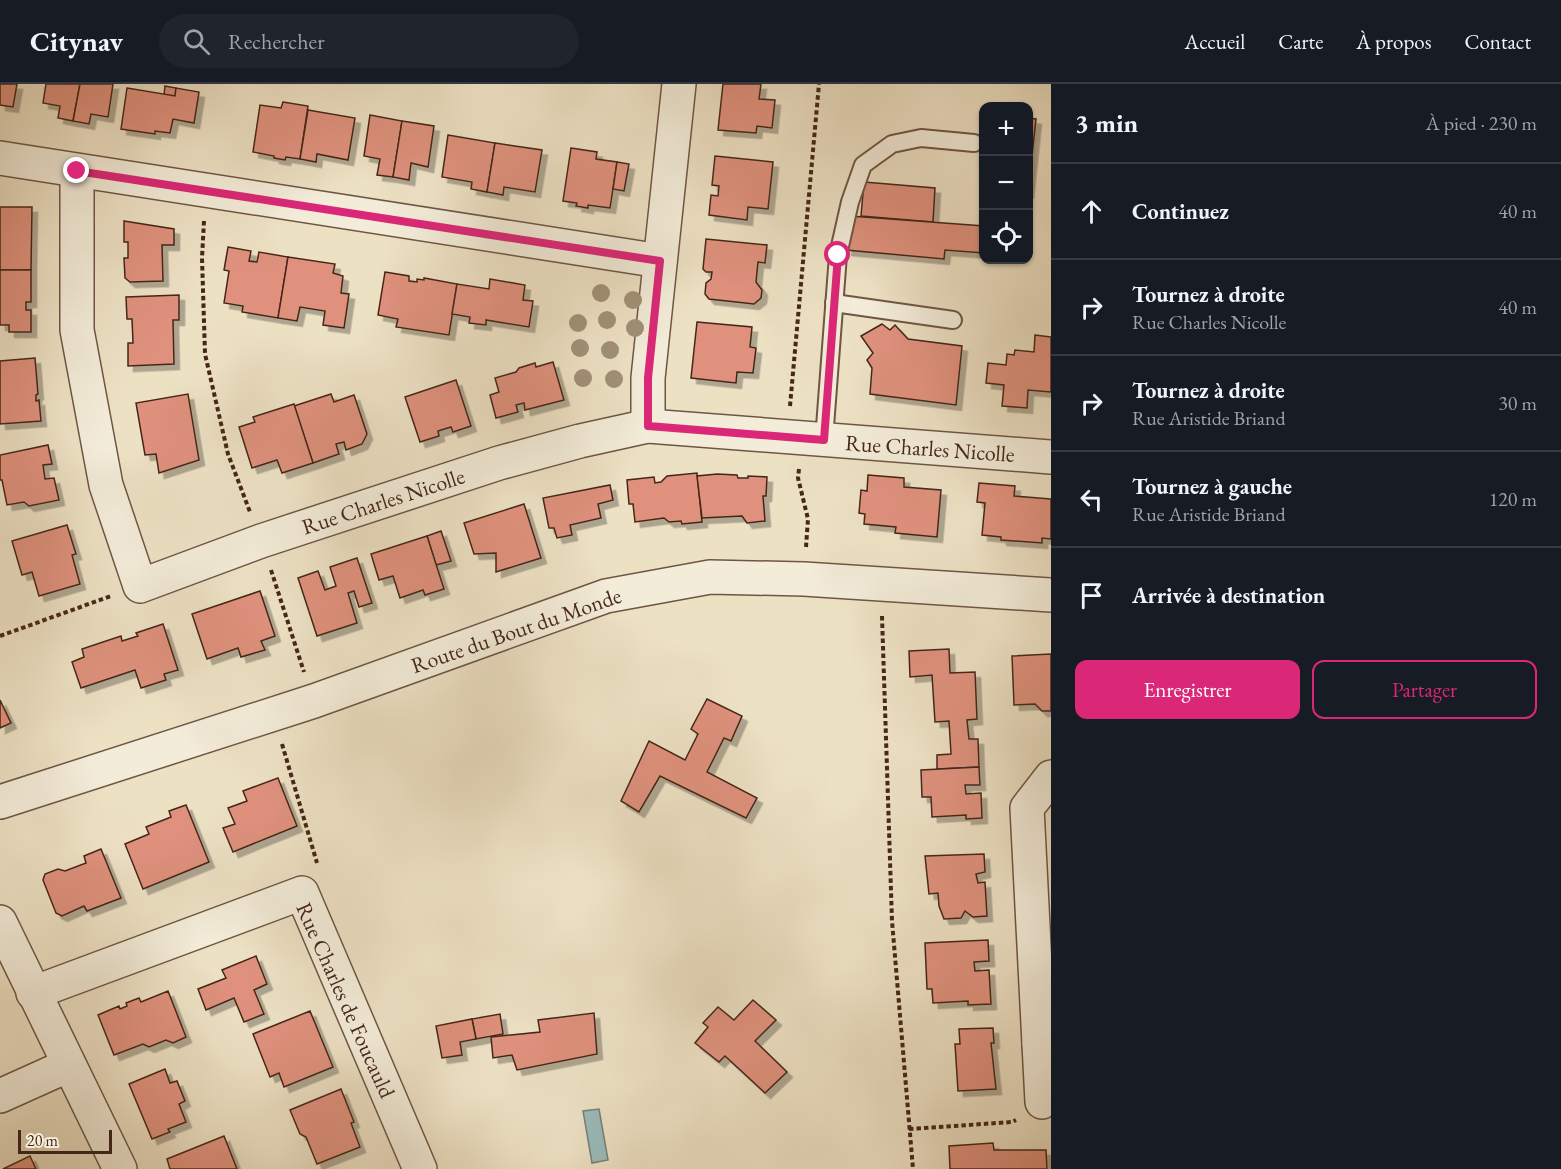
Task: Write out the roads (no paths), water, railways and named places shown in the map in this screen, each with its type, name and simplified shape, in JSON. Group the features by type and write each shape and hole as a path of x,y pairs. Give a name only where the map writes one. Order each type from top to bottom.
{"street":[{"path":"648,426 648,378 680,84"},
{"path":"0,158 660,261"},
{"name":"Rue Charles Nicolle","path":"77,171 77,330 106,484 140,586 261,541 499,463 580,441 648,426 1051,457"},
{"name":"Route du Bout du Monde","path":"0,802 314,701 606,596 710,577 804,579 1051,596"},
{"path":"1042,1102 1045,1048 1027,808 1051,777"},
{"name":"Rue Charles de Foucauld","path":"33,993 302,893 420,1169"},
{"path":"0,921 120,1169"},
{"path":"0,1096 69,1065"}],"lane":[{"path":"804,438 834,303 838,255 850,202 863,165 892,144 921,138 974,143"},
{"path":"834,303 953,320"}],"water":[{"path":"599,1109 608,1160 592,1163 583,1111"}]}
